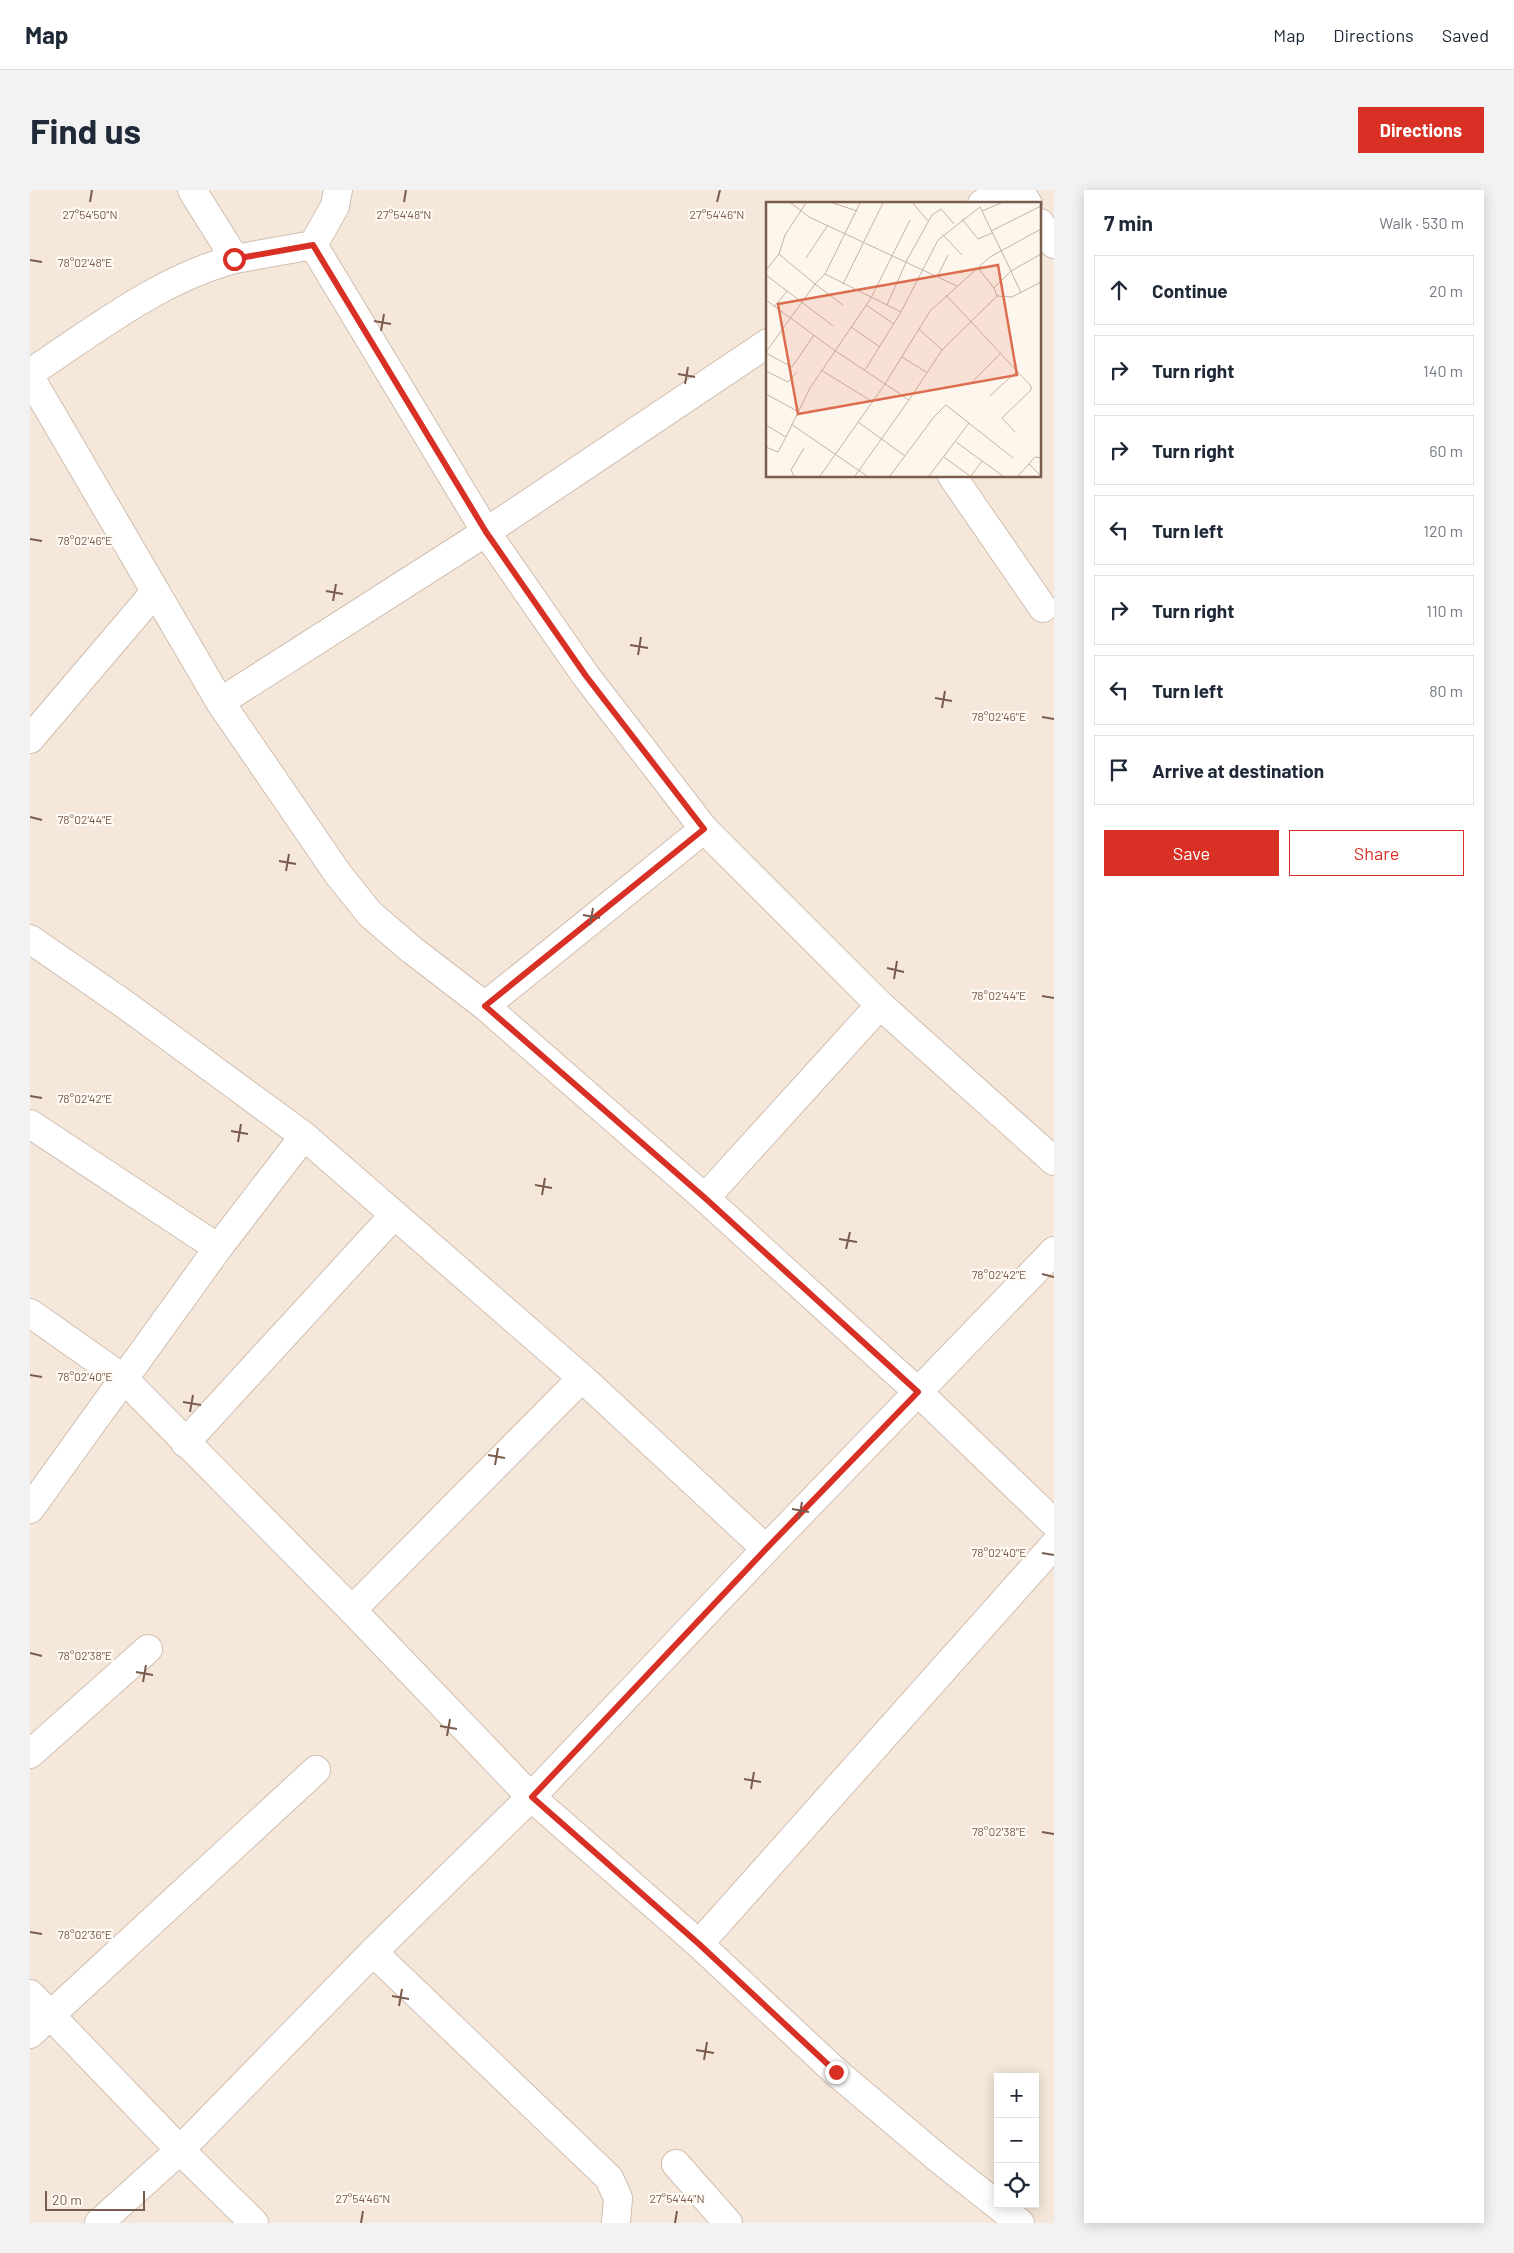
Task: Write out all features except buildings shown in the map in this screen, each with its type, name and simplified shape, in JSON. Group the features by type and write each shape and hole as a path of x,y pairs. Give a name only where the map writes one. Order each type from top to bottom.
{"street":[{"path":"192,190 234,259"},
{"path":"313,245 335,206 338,190"},
{"path":"985,202 1003,190"},
{"path":"1019,190 1027,202"},
{"path":"1042,226 1054,244"},
{"path":"313,245 234,259 206,267 148,296 30,375 220,702 338,874 370,914 412,950 485,1006 705,1198 918,1392 1054,1523"},
{"path":"313,245 486,532 586,676 704,829 880,1005 1054,1161"},
{"path":"220,702 486,532 766,344"},
{"path":"953,478 1043,608"},
{"path":"30,740 155,592"},
{"path":"485,1006 704,829"},
{"path":"30,939 127,1006 304,1136 582,1378 766,1549"},
{"path":"705,1198 880,1005"},
{"path":"30,1124 218,1248"},
{"path":"30,1509 218,1248 304,1136"},
{"path":"185,1443 394,1215"},
{"path":"99,2223 180,2150 373,1952 532,1797 766,1549 1054,1251"},
{"path":"30,1313 124,1380 352,1610 532,1797 699,1944 836,2072 939,2159 1020,2223"},
{"path":"352,1610 582,1378"},
{"path":"699,1944 1054,1545"},
{"path":"30,1754 148,1649"},
{"path":"40,2025 316,1770"},
{"path":"373,1952 609,2178 618,2198 616,2223"},
{"path":"30,1994 40,2025 180,2150 254,2223"},
{"path":"676,2164 728,2223"}],"shaded area":[{"path":"30,190 1054,190 1054,2223 30,2223"}],"route":[{"path":"234,259 313,245 486,532 586,676 704,829 485,1006 705,1198 918,1392 766,1549 532,1797 699,1944 836,2072"}]}
